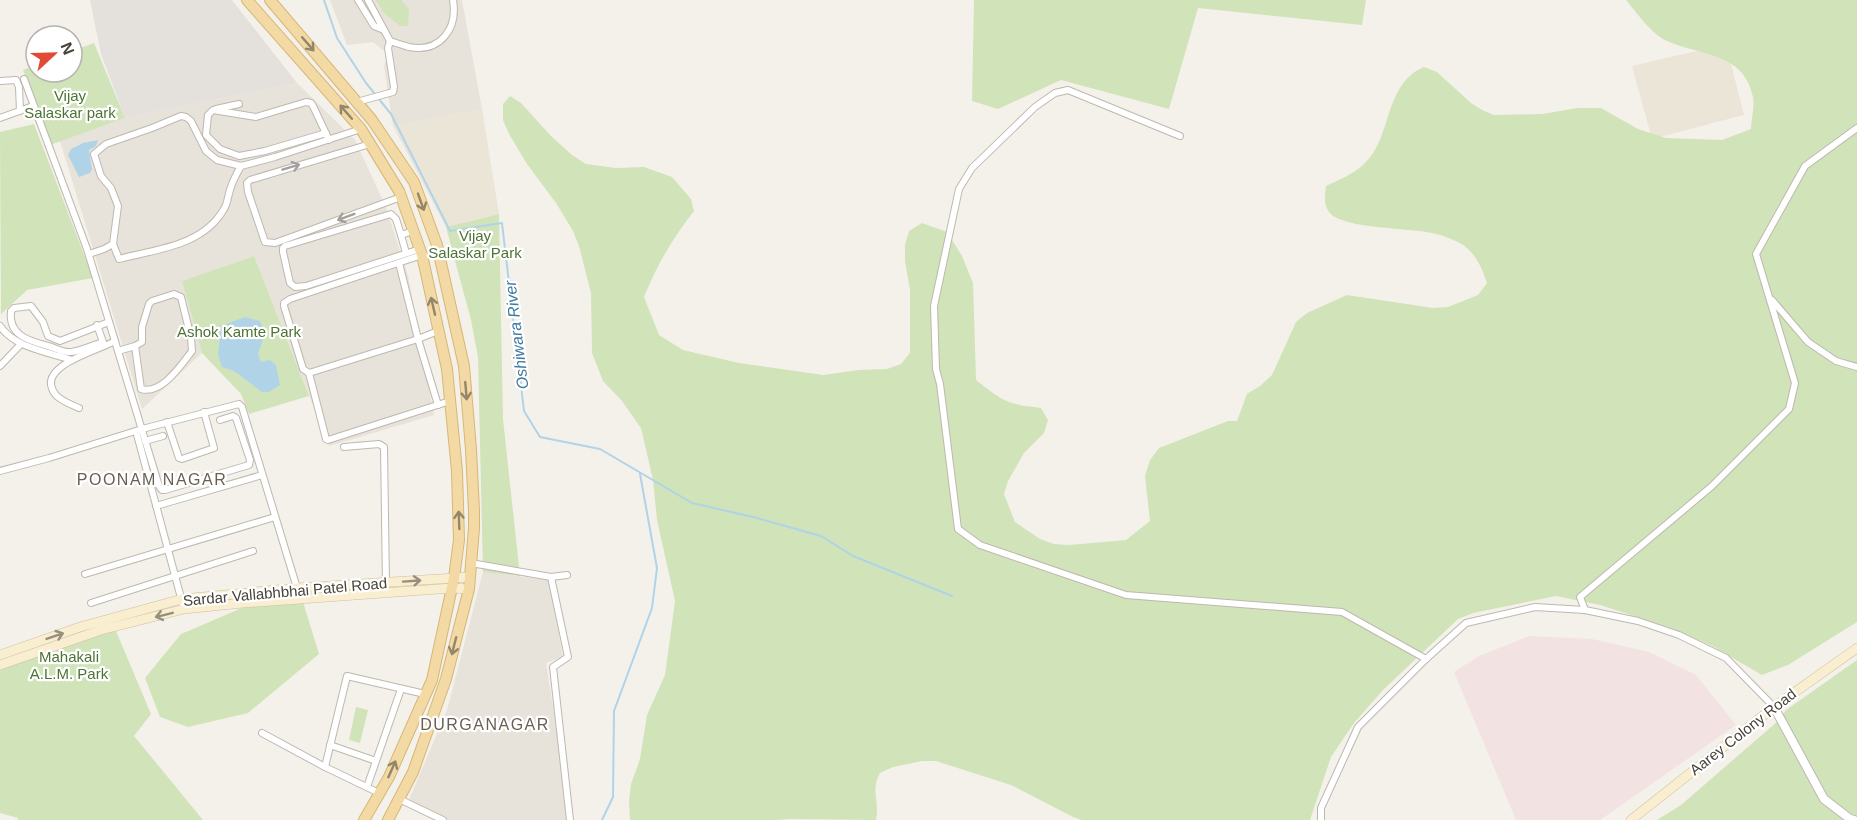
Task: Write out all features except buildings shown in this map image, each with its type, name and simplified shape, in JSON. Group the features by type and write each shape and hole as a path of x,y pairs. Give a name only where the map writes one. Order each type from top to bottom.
{"main road":[{"path":"247,0 361,129 401,197 421,252 447,369 457,471 459,540 453,583 432,680 389,777 364,820"},
{"path":"270,0 372,120 414,182 437,245 464,366 474,511 469,583 446,679 413,772 388,820"},
{"name":"Sardar Vallabhbhai Patel Road","path":"0,655 80,627 182,599 297,588 386,583 469,583"},
{"name":"Sardar Vallabhbhai Patel Road","path":"0,665 101,630 184,609 386,594 453,583"},
{"name":"Aarey Colony Road","path":"1631,820 1774,707 1857,648"}],"street":[{"path":"358,0 374,26 384,30"},
{"path":"368,0 390,40 410,47 428,46 443,39 452,26 455,13 453,0"},
{"path":"357,102 392,93 394,89 388,48 390,40"},
{"path":"422,47 430,40"},
{"path":"0,81 16,80 19,87 20,111"},
{"path":"26,84 89,254 110,322 184,609"},
{"path":"1180,136 1068,90 1055,93 1035,107 992,147 972,168 959,189 934,306 936,369 940,384 958,529 980,545 1126,595 1342,612 1426,659"},
{"path":"213,110 256,117 308,102 313,106 330,140"},
{"path":"238,104 213,110 208,115 206,132 207,138 220,149 239,156 265,151 326,133"},
{"path":"0,118 33,106"},
{"path":"241,166 231,185 226,207 213,226 197,237 118,259 113,244 118,206 111,188 101,176 94,154 106,144 181,116 191,121 206,151 217,160 241,166 361,129"},
{"path":"1586,610 1580,597 1712,486 1789,409 1795,383 1756,254 1805,166 1857,128"},
{"path":"370,144 250,180 247,183 248,192 265,242 275,243 401,197"},
{"path":"406,253 396,219 391,214 283,248 290,283 295,287 306,286 406,253 421,252"},
{"path":"401,235 413,231"},
{"path":"89,254 113,244"},
{"path":"421,252 399,263 290,299 284,303 284,306 303,369 309,373 326,439 450,401"},
{"path":"399,263 418,339 438,405"},
{"path":"118,351 142,342 142,327 152,301 174,294 181,297 192,351 163,383 147,391 141,389 135,346"},
{"path":"1770,298 1808,342 1836,361 1857,367"},
{"path":"97,326 103,342 73,352 63,352 19,336 10,316 14,308 31,306 43,322 48,336 60,340 97,326 110,322"},
{"path":"0,326 5,333 21,344 72,360"},
{"path":"309,373 438,331"},
{"path":"79,408 58,398 52,387 51,378 54,372 72,360 115,341"},
{"path":"0,366 21,344"},
{"path":"1,469 49,458 204,412 235,404 241,405 297,588 298,599"},
{"path":"167,422 180,459 183,459 214,448 204,412"},
{"path":"139,430 145,441 159,486 163,490 248,466 250,460 236,418 234,416 220,420"},
{"path":"145,441 163,436"},
{"path":"344,447 379,444 384,447 386,594"},
{"path":"156,506 262,475"},
{"path":"85,574 275,517"},
{"path":"91,603 253,551"},
{"path":"471,563 551,577 567,575"},
{"path":"551,577 568,657 553,666 570,820"},
{"path":"1321,820 1322,808 1358,727 1426,659 1466,623 1535,607 1586,610 1638,621 1679,635 1726,658 1774,707 1824,799 1854,820"},
{"path":"325,767 346,676 426,694"},
{"path":"367,787 401,689"},
{"path":"262,734 379,793"},
{"path":"330,745 376,761"},
{"path":"399,799 443,820"}],"shaded area":[{"path":"90,0 232,0 297,83 125,118 101,54"},
{"path":"330,0 462,0 482,109 393,126 384,66 388,54 373,42 347,45"},
{"path":"1726,44 1744,115 1652,139 1632,66"},
{"path":"297,83 355,140 385,205 408,275 434,415 329,446 254,256 182,281 202,353 142,409 60,141 125,118"},
{"path":"482,109 499,214 446,227 393,126"},
{"path":"483,572 549,580 563,657 546,663 571,820 448,820 408,802 447,710"},
{"path":"1530,636 1592,639 1649,652 1696,675 1736,725 1600,820 1516,820 1454,672 1479,656"}],"green space":[{"path":"376,0 401,0 409,9 408,26 400,26 384,13"},
{"path":"974,0 1366,0 1362,25 1198,8 1169,109 1061,80 998,109 972,101"},
{"path":"1626,0 1857,0 1857,622 1788,665 1762,675 1712,646 1671,628 1600,605 1556,596 1473,613 1458,619 1384,689 1354,723 1331,757 1310,820 1082,820 1011,785 936,761 922,761 893,767 880,773 875,791 876,820 630,820 631,784 640,759 647,715 665,675 675,601 657,520 653,480 641,428 622,401 603,381 592,353 591,293 579,246 556,203 527,164 509,134 503,120 503,104 510,96 521,103 572,155 586,164 616,168 644,167 672,177 691,199 694,211 666,252 644,297 659,335 683,350 739,363 823,375 887,369 901,364 910,353 910,290 905,261 905,245 909,231 922,223 947,232 962,256 973,283 976,380 1005,400 1041,408 1048,420 1044,433 1024,453 1008,481 1004,494 1015,522 1040,539 1054,544 1069,545 1126,540 1150,521 1145,476 1150,460 1159,448 1228,421 1237,421 1247,394 1272,375 1296,322 1307,313 1347,295 1433,308 1448,307 1478,295 1487,283 1475,257 1456,241 1422,231 1347,222 1336,218 1326,206 1326,186 1355,171 1372,155 1396,95 1416,71 1424,67 1437,72 1471,103 1494,115 1543,114 1577,108 1601,108 1638,129 1666,138 1722,140 1751,129 1753,97 1748,82 1740,71 1718,57 1660,37"},
{"name":"Vijay Salaskar park","path":"94,43 125,118 50,145 28,84 84,84 84,47"},
{"path":"34,124 93,278 27,290 1,314 0,132"},
{"name":"Vijay Salaskar Park","path":"499,214 503,419 520,576 483,572 478,357 471,320 446,227"},
{"name":"Ashok Kamte Park","path":"254,256 309,396 249,414 241,394 202,353 182,281"},
{"path":"303,602 319,654 248,713 188,727 160,717 145,678 181,634 242,608"},
{"name":"Mahakali A.L.M. Park","path":"116,631 151,714 134,736 203,820 18,820 18,818 0,813 0,670 94,636"},
{"path":"1857,660 1857,820 1657,820 1681,805 1778,721 1786,710"},
{"path":"356,707 368,710 360,743 349,740"}],"water":[{"path":"98,140 96,146 89,150 92,169 90,173 79,177 68,155 71,149 83,143"},
{"path":"245,317 260,321 265,333 258,354 261,362 270,360 276,365 280,385 269,392 262,392 234,371 222,367 218,355 221,326"}],"waterway":[{"name":"Oshiwara River","path":"324,0 337,38 366,83 391,114 450,231 502,223 524,411 540,437 600,449 692,503 821,536 853,556 952,596"},
{"path":"602,820 613,797 614,711 652,608 657,568 640,474"}],"district":[{"name":"POONAM NAGAR","path":"152,479"},
{"name":"DURGANAGAR","path":"485,724"}]}
